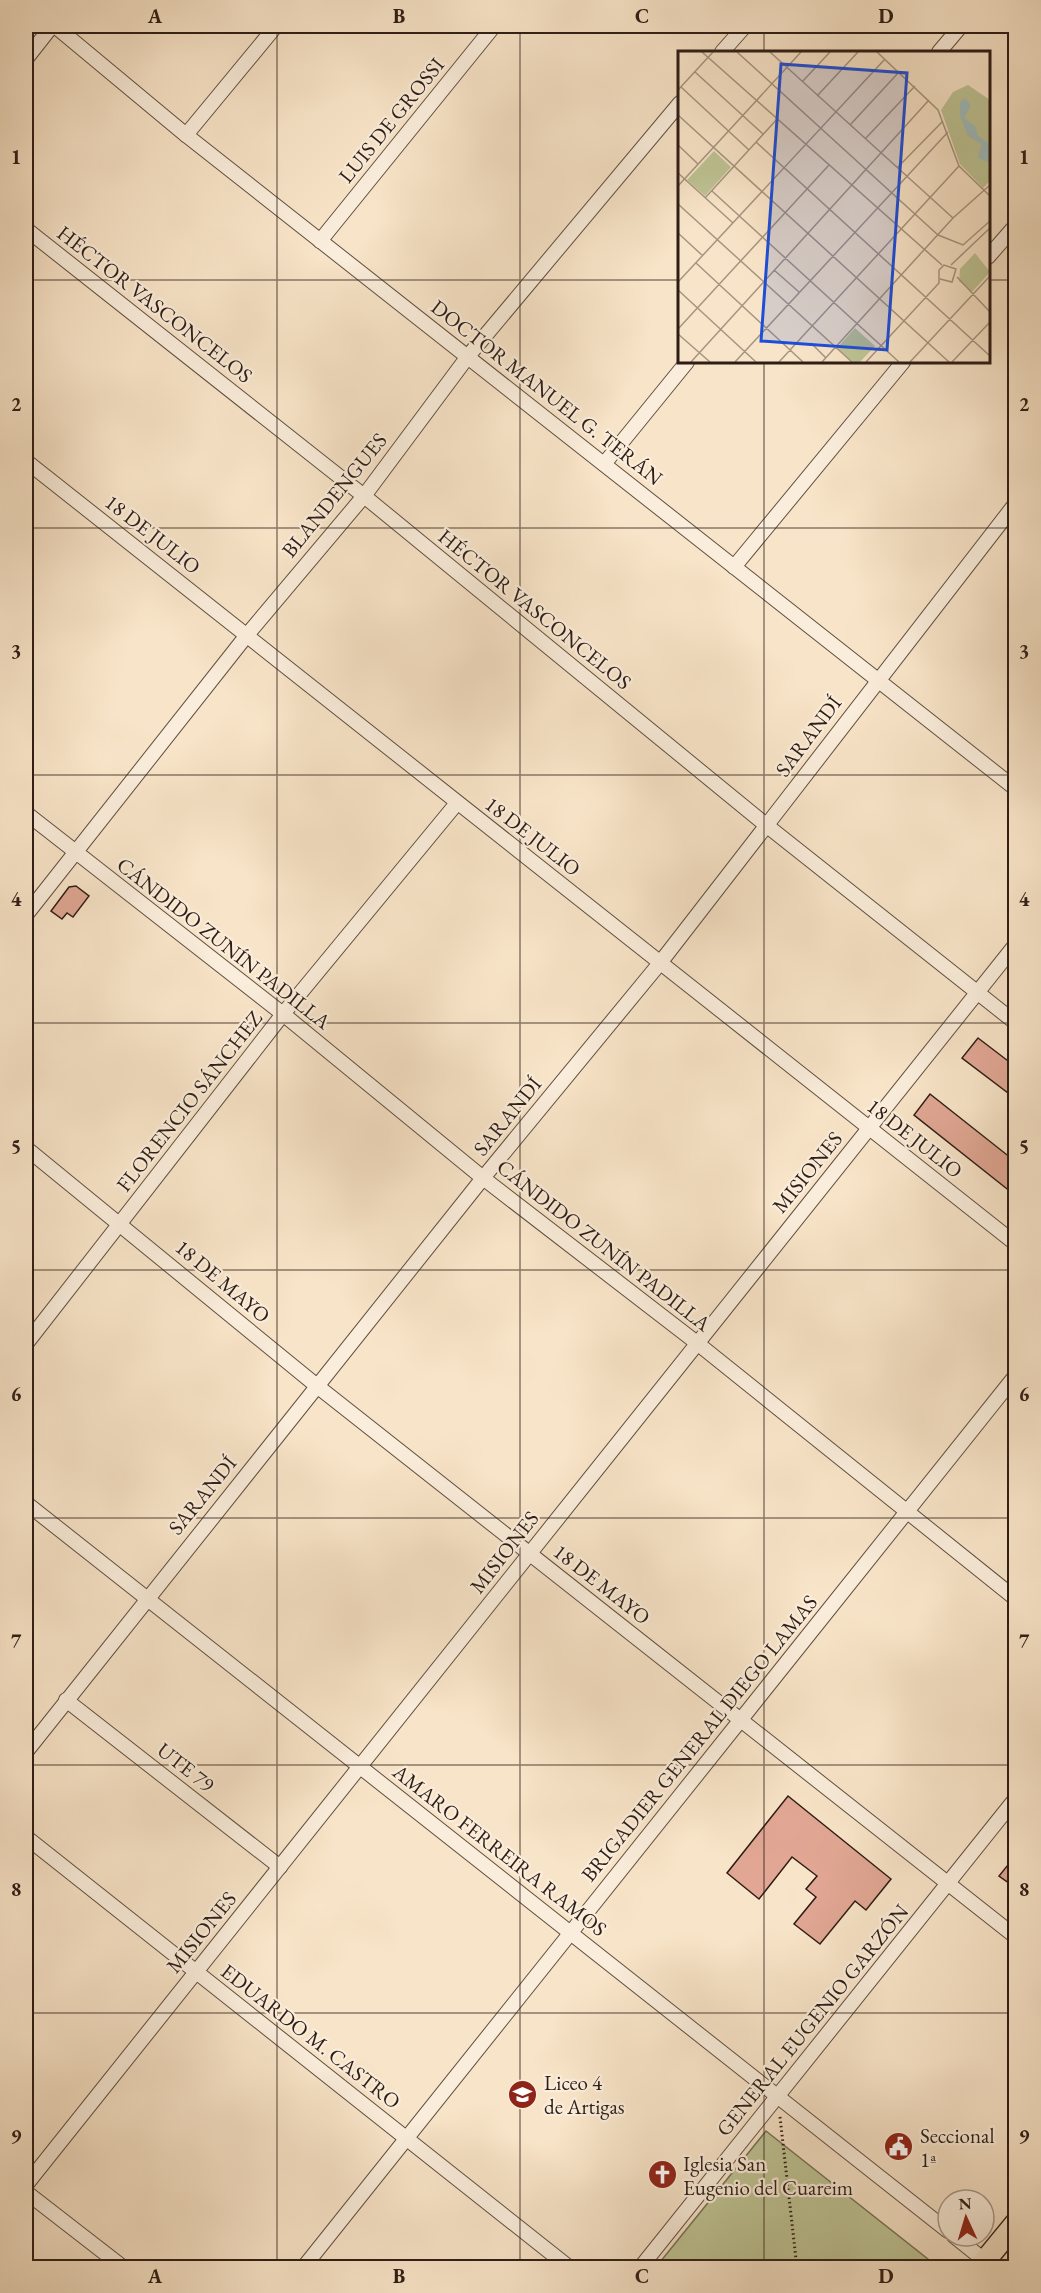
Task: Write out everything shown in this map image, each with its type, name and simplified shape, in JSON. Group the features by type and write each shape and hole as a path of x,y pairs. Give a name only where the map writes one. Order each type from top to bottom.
{"main road":[{"path":"986,2265 1016,2223"}],"street":[{"path":"26,59 54,26"},
{"name":"DOCTOR MANUEL G. TERÁN","path":"54,26 186,135 469,355 1016,789"},
{"path":"186,135 276,26"},
{"name":"LUIS DE GROSSI","path":"320,241 494,26"},
{"path":"723,51 745,26"},
{"path":"940,51 961,26"},
{"path":"1010,26 1016,30"},
{"name":"BLANDENGUES","path":"26,915 247,635 364,496 469,355 678,105"},
{"path":"990,255 1016,225"},
{"name":"HÉCTOR VASCONCELOS","path":"26,229 364,496 766,825 1016,1023"},
{"path":"604,464 686,363"},
{"path":"734,567 902,363"},
{"name":"18 DE JULIO","path":"26,461 1016,1244"},
{"name":"SARANDÍ","path":"26,1752 146,1598 483,1178 660,963 877,679 1016,503"},
{"name":"FLORENCIO SÁNCHEZ","path":"26,1344 283,1014 458,803"},
{"name":"CÁNDIDO ZUNÍN PADILLA","path":"26,813 75,854 283,1014 483,1178 697,1343 1016,1599"},
{"name":"MISIONES","path":"26,2185 1016,944"},
{"name":"18 DE MAYO","path":"26,1148 121,1223 317,1386 1016,1937"},
{"name":"BRIGADIER GENERAL DIEGO LAMAS","path":"303,2268 1016,1375"},
{"name":"AMARO FERREIRA RAMOS","path":"26,1503 936,2221"},
{"name":"UTE 79","path":"66,1700 280,1867"},
{"name":"GENERAL EUGENIO GARZÓN","path":"640,2268 1016,1798"},
{"name":"EDUARDO M. CASTRO","path":"26,1837 570,2268"},
{"path":"26,2193 124,2268"},
{"path":"967,2248 986,2265"}],"path":[{"path":"778,2096 797,2268"},
{"path":"920,2268 986,2265"}],"green space":[{"path":"766,2131 938,2267 656,2267"}],"building":[{"path":"76,886 89,896 73,917 67,913 62,919 51,911 69,887"},
{"path":"978,1038 1016,1067 1016,1099 962,1058"},
{"path":"930,1094 1016,1162 1016,1196 914,1115"},
{"path":"788,1796 891,1879 866,1910 855,1901 820,1944 794,1924 816,1897 806,1889 817,1876 792,1857 759,1899 727,1873"},
{"path":"1016,1855 1016,1888 999,1876"}],"place":[{"name":"Liceo 4 de Artigas","path":"523,2094"},
{"name":"Seccional 1ª","path":"899,2147"},
{"name":"Iglesia San Eugenio del Cuareim","path":"662,2175"}]}
